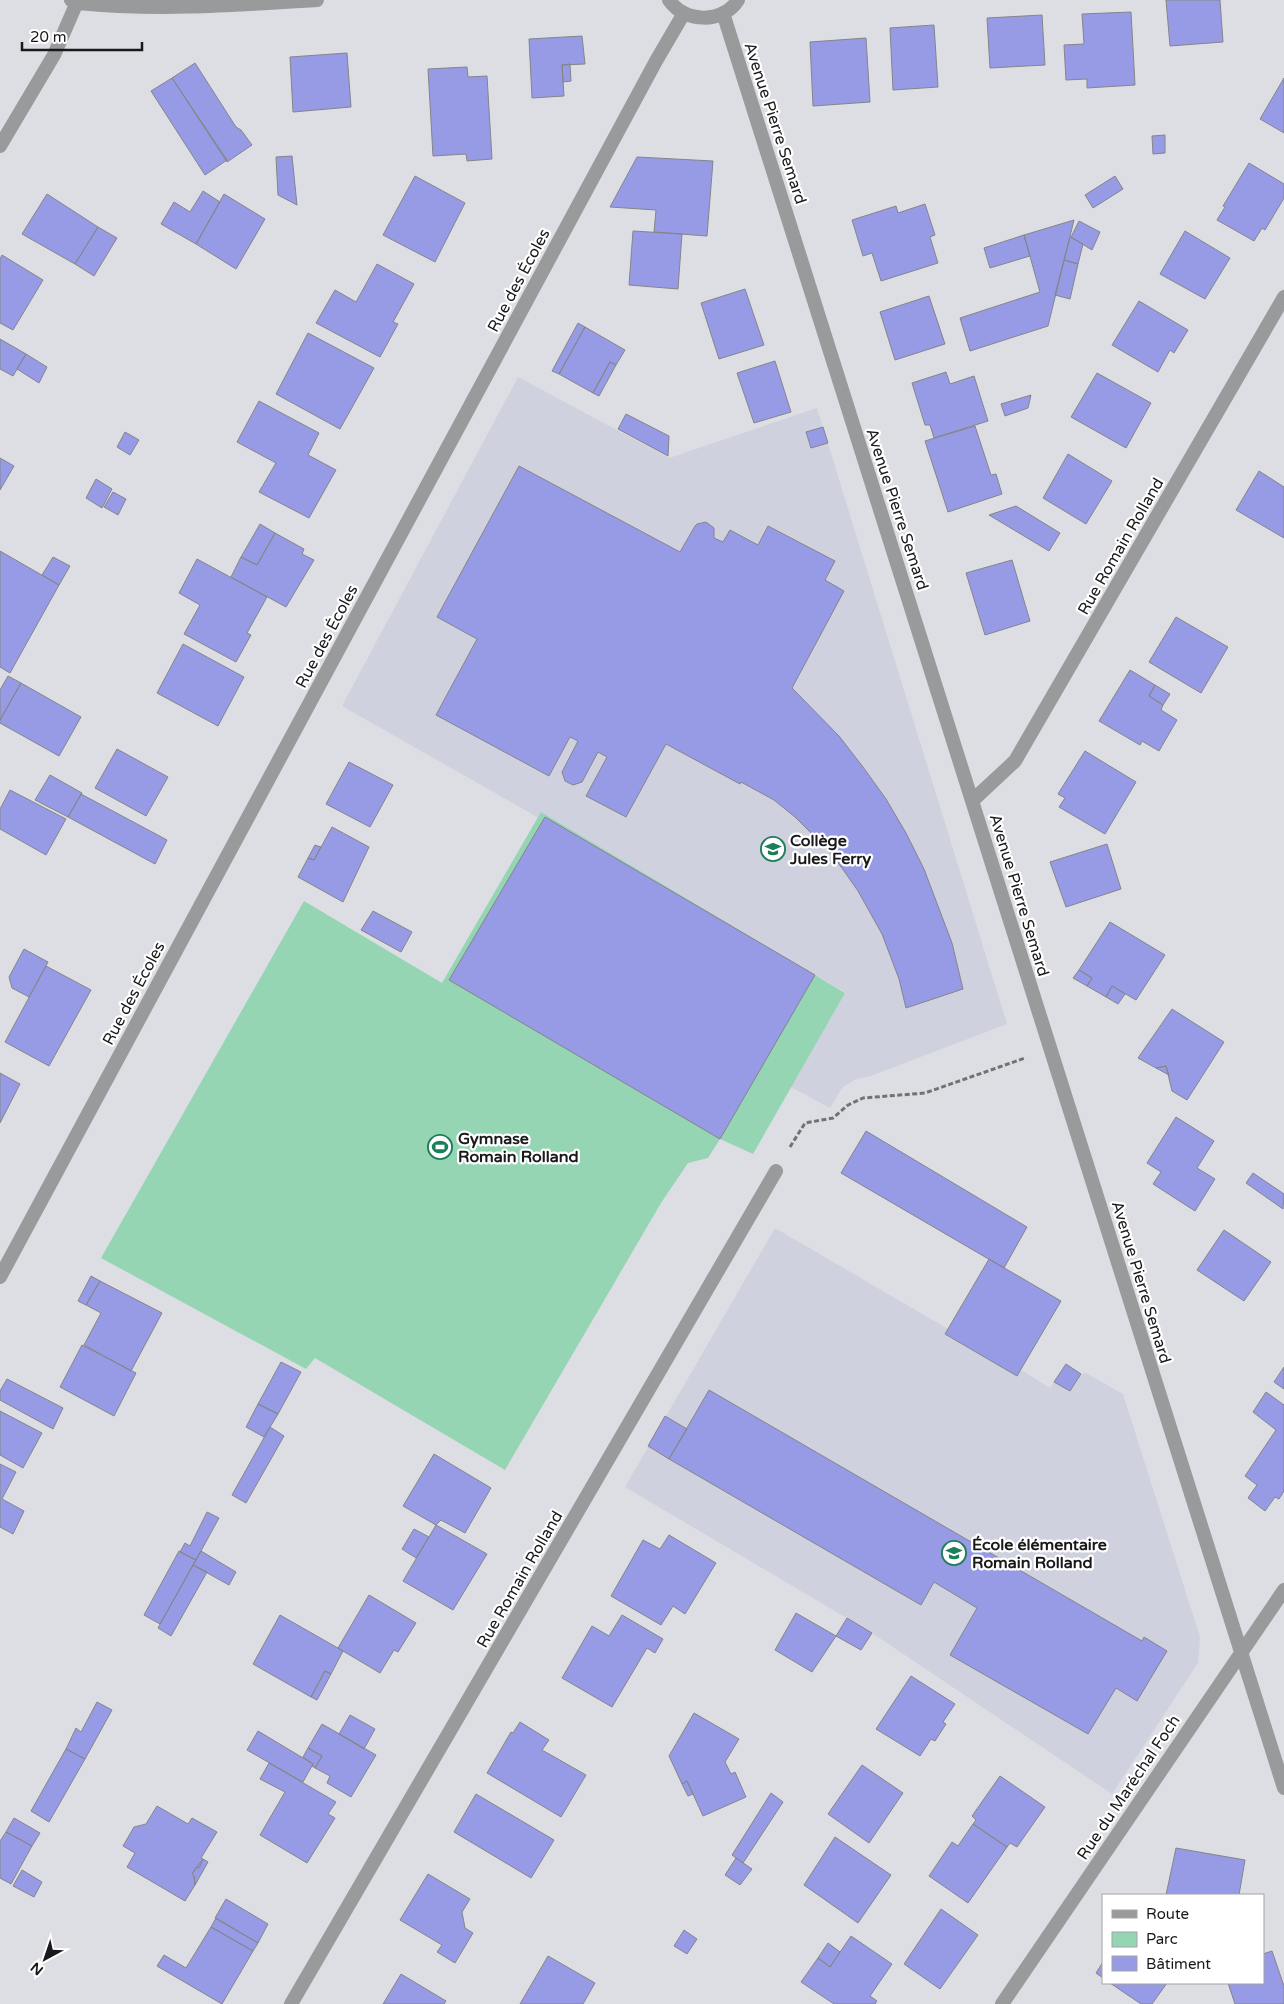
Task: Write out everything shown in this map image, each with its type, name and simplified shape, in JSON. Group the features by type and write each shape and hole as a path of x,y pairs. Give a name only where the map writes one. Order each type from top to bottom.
{"street":[{"path":"0,146 54,55 76,1 123,7 197,7 317,0"},
{"path":"669,0 684,14 697,18 711,18 723,13 735,5 738,0"},
{"name":"Avenue Pierre Semard","path":"723,13 1284,1788"},
{"name":"Rue des Écoles","path":"0,1277 651,70 684,14"},
{"name":"Rue Romain Rolland","path":"972,801 1015,761 1284,297"},
{"name":"Rue Romain Rolland","path":"291,2004 776,1171"},
{"name":"Rue du Maréchal Foch","path":"1002,2004 1284,1590"}],"path":[{"path":"776,1171 805,1123 833,1118 848,1105 863,1098 924,1093 1050,1049"}],"shaded area":[{"name":"Collège Jules Ferry","path":"518,377 669,458 817,408 1007,1024 868,1077 856,1079 843,1087 830,1108 791,1087 845,992 342,706"},
{"name":"École élémentaire Romain Rolland","path":"775,1228 948,1329 945,1334 1017,1376 1021,1370 1050,1388 1054,1382 1070,1391 1084,1372 1123,1394 1200,1637 1198,1663 1112,1794 872,1633 625,1487"}],"green space":[{"name":"Gymnase Romain Rolland","path":"541,812 845,993 753,1154 720,1139 708,1158 688,1163 661,1203 505,1470 315,1358 306,1369 101,1258 304,901 442,983"}],"building":[{"path":"1166,0 1220,0 1223,42 1170,46"},
{"path":"1131,12 1135,85 1087,88 1087,79 1066,80 1064,45 1084,44 1082,14"},
{"path":"1042,15 1045,65 990,68 987,18"},
{"path":"934,25 938,87 893,90 890,28"},
{"path":"582,36 585,64 562,65 564,96 532,98 529,39"},
{"path":"866,38 870,102 813,106 810,42"},
{"path":"347,53 351,107 293,112 290,57"},
{"path":"195,63 236,127 241,130 252,145 227,162 172,78"},
{"path":"570,64 571,81 563,82 562,65"},
{"path":"467,67 468,77 487,76 492,159 467,161 466,154 433,156 428,69"},
{"path":"172,78 227,160 205,175 151,91"},
{"path":"1284,78 1284,133 1260,119"},
{"path":"1165,135 1165,153 1153,154 1152,136"},
{"path":"292,156 297,205 278,195 276,157"},
{"path":"637,157 713,161 707,236 654,232 656,210 610,207"},
{"path":"1249,163 1284,184 1284,198 1265,230 1262,228 1254,241 1217,220 1225,207 1223,206"},
{"path":"415,176 465,203 435,262 383,235"},
{"path":"1115,176 1123,189 1093,208 1085,195"},
{"path":"203,191 220,202 196,244 161,224 174,202 190,212"},
{"path":"47,194 98,227 75,264 22,234"},
{"path":"224,194 265,219 236,269 196,244"},
{"path":"925,204 935,235 930,237 938,263 881,281 872,253 863,256 852,220 896,206 898,213"},
{"path":"1074,220 1048,326 970,351 960,318 1040,292 1024,235"},
{"path":"1079,221 1100,232 1092,250 1071,237"},
{"path":"98,227 117,238 94,276 75,264"},
{"path":"633,231 682,234 678,289 629,285"},
{"path":"1185,231 1230,258 1205,299 1160,274"},
{"path":"1024,235 1030,256 990,268 984,248"},
{"path":"1070,237 1083,244 1078,264 1064,260"},
{"path":"2,255 43,280 13,330 0,323 0,259"},
{"path":"1064,260 1078,264 1070,299 1055,295"},
{"path":"377,264 414,284 393,322 398,324 380,357 316,323 335,290 356,302"},
{"path":"745,289 764,345 719,359 701,303"},
{"path":"929,296 945,344 895,360 880,312"},
{"path":"1139,301 1188,330 1174,353 1170,350 1158,372 1112,345"},
{"path":"578,323 585,327 559,374 552,371"},
{"path":"585,327 625,350 616,365 610,362 593,393 559,374"},
{"path":"308,333 374,368 340,429 276,394"},
{"path":"0,339 26,354 13,376 0,369"},
{"path":"26,354 47,367 39,383 17,369"},
{"path":"775,361 791,412 754,423 737,373"},
{"path":"610,362 616,365 599,396 593,393"},
{"path":"946,372 950,384 974,376 988,421 934,438 930,425 925,425 912,383"},
{"path":"1097,373 1151,403 1126,448 1071,417"},
{"path":"1031,395 1028,408 1005,416 1001,404"},
{"path":"259,401 319,433 308,455 336,470 309,518 259,492 276,463 237,442"},
{"path":"626,414 669,436 668,456 618,429"},
{"path":"975,426 991,475 996,474 1002,494 948,512 925,441"},
{"path":"823,427 828,443 811,448 806,432"},
{"path":"125,432 139,440 130,455 117,447"},
{"path":"1068,454 1112,481 1086,524 1043,498"},
{"path":"0,458 14,466 0,490"},
{"path":"519,466 680,552 695,526 706,522 714,528 714,538 723,542 730,530 758,545 768,526 835,561 825,580 844,591 792,688 839,736 886,799 906,833 924,869 952,943 963,989 906,1008 899,979 882,934 858,891 844,871 830,852 795,817 774,800 741,782 740,784 666,744 626,817 586,796 607,757 598,752 582,782 573,785 565,781 562,772 578,741 570,737 549,776 436,715 477,639 437,617"},
{"path":"1259,471 1284,487 1284,538 1236,510"},
{"path":"96,479 112,489 102,508 86,498"},
{"path":"113,492 126,499 118,515 104,507"},
{"path":"1016,506 1060,533 1049,551 989,515"},
{"path":"260,524 275,533 257,565 241,557"},
{"path":"275,533 304,549 302,554 314,560 286,607 231,577 241,557 257,565"},
{"path":"0,551 59,585 10,673 0,667"},
{"path":"53,557 70,566 59,585 42,575"},
{"path":"197,559 267,597 247,633 251,635 236,662 184,634 200,605 179,593"},
{"path":"1012,560 1030,621 985,635 966,573"},
{"path":"1176,617 1228,647 1201,693 1149,662"},
{"path":"183,644 244,677 218,726 157,693"},
{"path":"1130,670 1155,685 1149,696 1163,705 1161,710 1177,720 1159,751 1142,741 1140,745 1099,721"},
{"path":"8,676 21,683 0,720 0,690"},
{"path":"21,683 81,717 59,756 0,723"},
{"path":"1155,685 1170,694 1163,705 1149,696"},
{"path":"117,749 168,777 146,816 95,788"},
{"path":"1085,751 1136,782 1105,834 1059,807 1065,798 1058,794"},
{"path":"349,762 393,785 370,827 326,804"},
{"path":"50,775 82,793 68,817 35,800"},
{"path":"10,790 66,819 46,855 0,829 0,809"},
{"path":"81,794 167,840 155,864 68,817"},
{"path":"545,817 815,975 720,1139 449,980"},
{"path":"332,827 369,847 343,902 298,877 308,858 314,860"},
{"path":"1107,844 1121,889 1066,907 1050,862"},
{"path":"315,845 321,847 314,860 308,858"},
{"path":"373,911 412,932 401,952 361,930"},
{"path":"1110,922 1165,955 1136,1000 1112,986 1106,997 1087,986 1092,978 1079,970"},
{"path":"24,949 48,962 29,997 12,988 9,977"},
{"path":"46,966 91,990 49,1066 5,1042"},
{"path":"1079,970 1092,978 1087,986 1073,978"},
{"path":"1112,986 1125,994 1118,1004 1106,997"},
{"path":"1172,1009 1224,1042 1187,1100 1172,1091 1166,1066 1156,1068 1138,1058"},
{"path":"1166,1066 1169,1075 1156,1068"},
{"path":"0,1073 20,1084 0,1123"},
{"path":"1176,1117 1214,1141 1197,1168 1215,1179 1195,1211 1153,1184 1161,1172 1147,1163"},
{"path":"866,1131 1027,1227 1004,1268 841,1173"},
{"path":"1253,1173 1284,1194 1283,1209 1246,1183"},
{"path":"1224,1230 1271,1262 1244,1301 1197,1270"},
{"path":"989,1259 1061,1301 1017,1376 945,1334"},
{"path":"91,1276 100,1281 86,1305 78,1301"},
{"path":"100,1281 162,1313 131,1371 84,1345 101,1313 86,1305"},
{"path":"82,1345 136,1373 114,1416 60,1387"},
{"path":"281,1362 301,1372 278,1414 258,1404"},
{"path":"1066,1364 1081,1374 1070,1391 1054,1382"},
{"path":"1284,1367 1284,1389 1274,1382"},
{"path":"7,1379 63,1408 53,1429 0,1400 0,1391"},
{"path":"709,1390 1142,1641 1144,1637 1167,1651 1137,1701 1116,1688 1088,1734 950,1655 977,1608 934,1582 921,1605 669,1459"},
{"path":"1266,1392 1284,1405 1284,1491 1279,1499 1275,1497 1265,1511 1248,1498 1257,1485 1245,1476 1276,1430 1253,1412"},
{"path":"258,1404 278,1414 264,1437 246,1427"},
{"path":"0,1411 42,1433 23,1468 0,1455"},
{"path":"665,1416 687,1429 669,1459 648,1446"},
{"path":"270,1427 284,1436 246,1503 232,1495"},
{"path":"434,1454 491,1488 465,1533 441,1520 436,1525 403,1506"},
{"path":"0,1464 16,1472 2,1499 24,1511 13,1534 0,1527"},
{"path":"207,1512 219,1518 196,1560 180,1552 185,1543 190,1546"},
{"path":"436,1525 487,1554 453,1610 403,1581"},
{"path":"414,1529 429,1537 416,1558 402,1549"},
{"path":"669,1535 716,1563 685,1614 673,1606 661,1625 611,1596 643,1540 660,1549"},
{"path":"179,1551 196,1560 160,1624 144,1615"},
{"path":"201,1551 236,1572 229,1585 193,1565"},
{"path":"193,1565 207,1572 171,1636 158,1628"},
{"path":"369,1595 416,1623 398,1652 394,1650 380,1673 338,1648"},
{"path":"796,1613 836,1636 812,1672 775,1650"},
{"path":"280,1615 343,1651 331,1674 325,1671 311,1697 253,1664"},
{"path":"622,1615 663,1639 655,1653 647,1648 612,1707 562,1678 592,1626 609,1636"},
{"path":"847,1618 872,1633 861,1650 836,1636"},
{"path":"325,1671 331,1674 317,1700 311,1697"},
{"path":"911,1676 955,1704 943,1722 946,1724 935,1741 931,1739 920,1756 876,1729"},
{"path":"97,1702 112,1710 85,1759 66,1749 76,1728 81,1732"},
{"path":"694,1713 739,1739 725,1762 731,1774 735,1772 746,1797 703,1816 687,1781 682,1784 669,1756"},
{"path":"350,1715 375,1729 364,1749 339,1734"},
{"path":"520,1722 549,1740 542,1750 586,1775 561,1817 487,1773 511,1732 513,1733"},
{"path":"322,1724 376,1755 351,1797 327,1783 330,1776 315,1768 322,1756 308,1748"},
{"path":"258,1731 313,1764 303,1782 247,1750"},
{"path":"308,1748 322,1756 315,1768 312,1766 313,1764 303,1757"},
{"path":"66,1749 85,1759 49,1822 31,1811"},
{"path":"269,1763 336,1802 328,1814 335,1818 307,1863 260,1835 285,1792 260,1779"},
{"path":"862,1765 903,1793 869,1843 828,1814"},
{"path":"1000,1776 1045,1807 1017,1847 1010,1843 1007,1847 973,1824 976,1820 972,1816"},
{"path":"687,1781 693,1794 688,1796 682,1784"},
{"path":"771,1793 783,1802 743,1863 732,1855"},
{"path":"476,1794 554,1840 531,1878 454,1832"},
{"path":"157,1806 188,1824 192,1818 217,1832 201,1858 203,1859 199,1868 196,1867 192,1874 195,1885 185,1901 127,1867 135,1853 123,1846 134,1827 146,1824"},
{"path":"14,1818 40,1833 32,1846 6,1832"},
{"path":"973,1824 1007,1847 968,1903 929,1876 952,1842 958,1846"},
{"path":"6,1832 32,1846 11,1884 0,1878 0,1841"},
{"path":"835,1837 891,1875 858,1923 804,1885"},
{"path":"1176,1848 1245,1860 1239,1894 1166,1894"},
{"path":"736,1858 752,1869 740,1885 725,1875"},
{"path":"203,1859 208,1862 195,1885 192,1874"},
{"path":"22,1870 42,1882 34,1897 13,1886"},
{"path":"428,1874 470,1899 462,1912 465,1928 473,1933 455,1963 437,1952 442,1945 400,1920"},
{"path":"226,1899 268,1924 258,1943 215,1918"},
{"path":"941,1909 978,1935 940,1989 904,1964"},
{"path":"216,1918 258,1943 253,1951 211,1927"},
{"path":"211,1927 253,1951 222,2004 157,1966 164,1955 186,1968"},
{"path":"684,1930 697,1939 687,1954 674,1946"},
{"path":"851,1936 892,1964 870,1996 877,2001 875,2004 834,2004 801,1982 818,1958 830,1967"},
{"path":"828,1943 840,1952 830,1967 818,1958"},
{"path":"1272,1951 1284,1986 1284,2004 1235,2004 1228,1984 1264,1984 1264,1954"},
{"path":"548,1956 595,1983 583,2004 520,2004"},
{"path":"1102,1964 1102,1977 1096,1973"},
{"path":"401,1974 446,2001 444,2004 383,2004"},
{"path":"1111,1984 1166,1984 1152,2004 1141,2004"}],"place":[{"name":"Collège Jules Ferry","path":"773,849"},
{"name":"Gymnase Romain Rolland","path":"440,1147"},
{"name":"École élémentaire Romain Rolland","path":"954,1553"}]}
